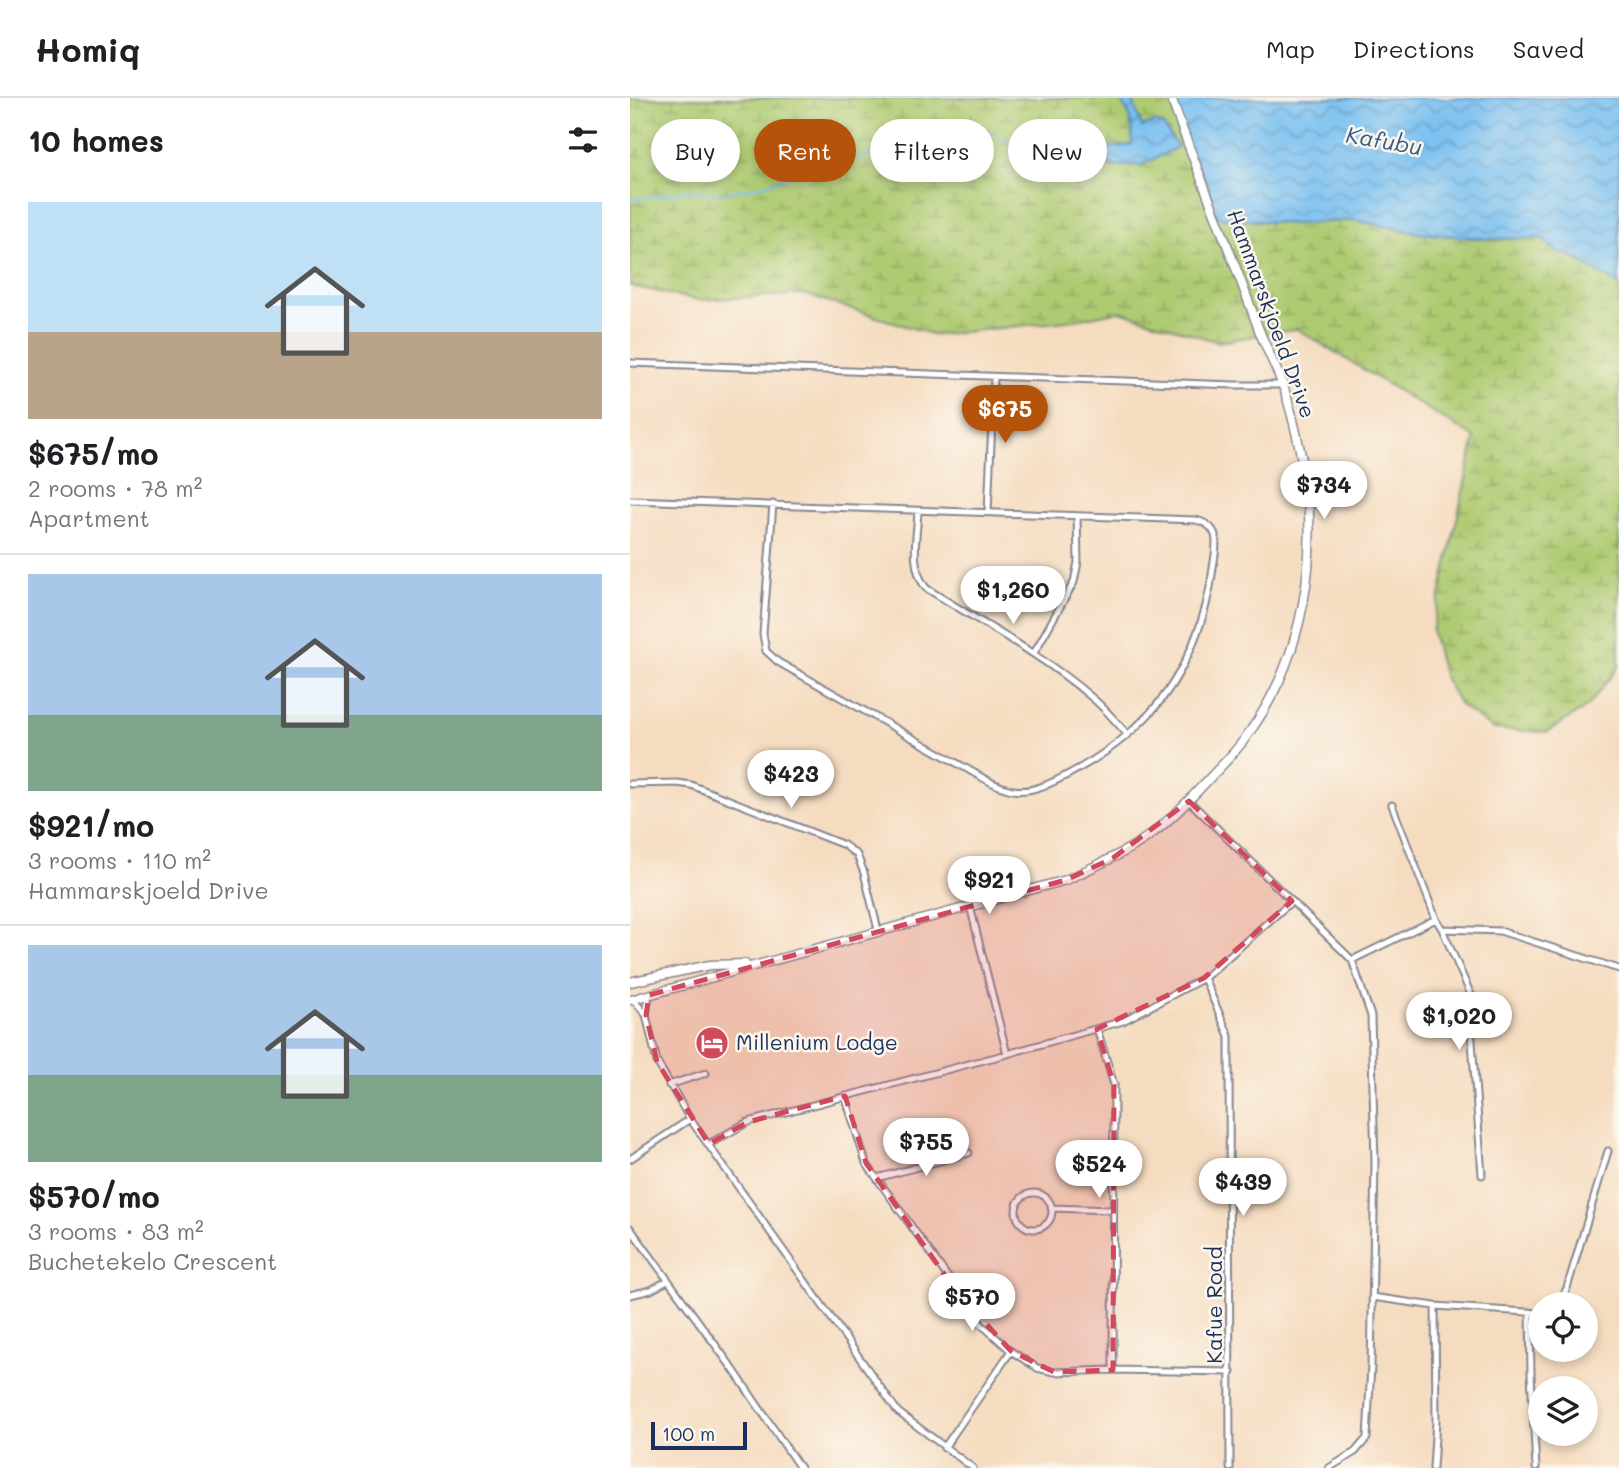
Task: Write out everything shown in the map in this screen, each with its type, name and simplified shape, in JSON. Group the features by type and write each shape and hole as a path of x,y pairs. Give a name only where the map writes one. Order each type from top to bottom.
{"main road":[{"name":"Hammarskjoeld Drive","path":"631,999 1066,880 1113,858 1145,839 1189,800 1247,736 1263,710 1279,679 1298,625 1308,576 1310,534 1307,491 1302,459 1282,385 1171,98"},
{"name":"Hammarskjoeld Drive","path":"630,982 710,964 755,964"},
{"path":"663,974 669,981 669,989"}],"street":[{"path":"630,363 1282,385"},
{"path":"988,512 995,377"},
{"path":"630,500 773,504 1196,520 1206,523 1217,538 1206,608 1193,643 1166,693 1128,735 1088,764 1059,780 1033,790 1015,790 994,784 778,662 766,650 763,634 773,504"},
{"path":"918,511 915,563 918,577 926,587 1034,653 1093,698 1128,735"},
{"path":"1034,653 1074,582 1078,562 1077,516"},
{"path":"630,784 691,785 844,845 857,855 878,930"},
{"path":"1189,800 1352,960 1371,1016 1375,1163 1367,1438 1355,1451 1329,1468"},
{"path":"1392,805 1476,1010 1471,1028 1482,1175"},
{"path":"709,1144 748,1122 1123,1021 1204,978 1292,901"},
{"path":"970,906 1007,1054"},
{"path":"1352,960 1437,919"},
{"path":"1442,929 1500,931 1619,969"},
{"name":"Kafue Road","path":"1204,978 1229,1036 1230,1468"},
{"path":"649,995 646,1015 657,1062 690,1119 898,1412 973,1468"},
{"path":"631,999 646,1015"},
{"path":"1097,1029 1114,1085 1113,1370"},
{"path":"669,1085 706,1073"},
{"path":"845,1096 866,1163 982,1325 1011,1351 1037,1368 1054,1372 1231,1371"},
{"path":"630,1159 690,1119"},
{"path":"1565,1292 1608,1151"},
{"path":"877,1178 969,1153"},
{"path":"1027,1194 1042,1195 1051,1208 1047,1223 1041,1227 1025,1226 1016,1214 1017,1206 1027,1194"},
{"path":"1051,1208 1112,1210"},
{"path":"630,1228 733,1368 800,1468"},
{"path":"630,1295 651,1290 667,1281"},
{"path":"1371,1297 1435,1306 1528,1312"},
{"path":"1433,1468 1436,1421 1435,1306"},
{"path":"944,1448 1011,1351"},
{"path":"1531,1362 1536,1468"}],"highlighted area":[{"path":"1189,801 1292,901 1204,978 1097,1029 1114,1085 1113,1370 1054,1372 1011,1351 956,1291 866,1163 845,1096 748,1122 709,1144 657,1062 646,1015 649,995 1066,880 1113,858"}],"green space":[{"path":"630,98 1120,98 1129,114 1132,145 1107,147 1107,119 1008,119 1008,182 1107,182 1107,163 1113,166 1142,165 1142,128 1132,98 1171,98 1217,217 1295,224 1355,220 1418,233 1487,239 1543,238 1557,252 1570,255 1619,285 1619,666 1588,706 1547,732 1493,729 1460,705 1443,675 1432,631 1475,438 1297,329 1218,342 1120,311 1076,320 934,335 804,294 698,300 630,286"}],"water":[{"path":"1120,98 1132,98 1142,127 1154,122 1163,125 1178,147 1142,165 1113,166 1107,163 1107,147 1132,144 1129,114"},
{"path":"1171,98 1619,98 1619,285 1570,255 1557,252 1542,238 1487,239 1418,233 1355,220 1295,224 1217,217"}],"waterway":[{"name":"Kafubu","path":"630,200 687,191 722,194 962,133 991,133 1008,140"}],"place":[{"name":"Millenium Lodge","path":"712,1043"}]}
